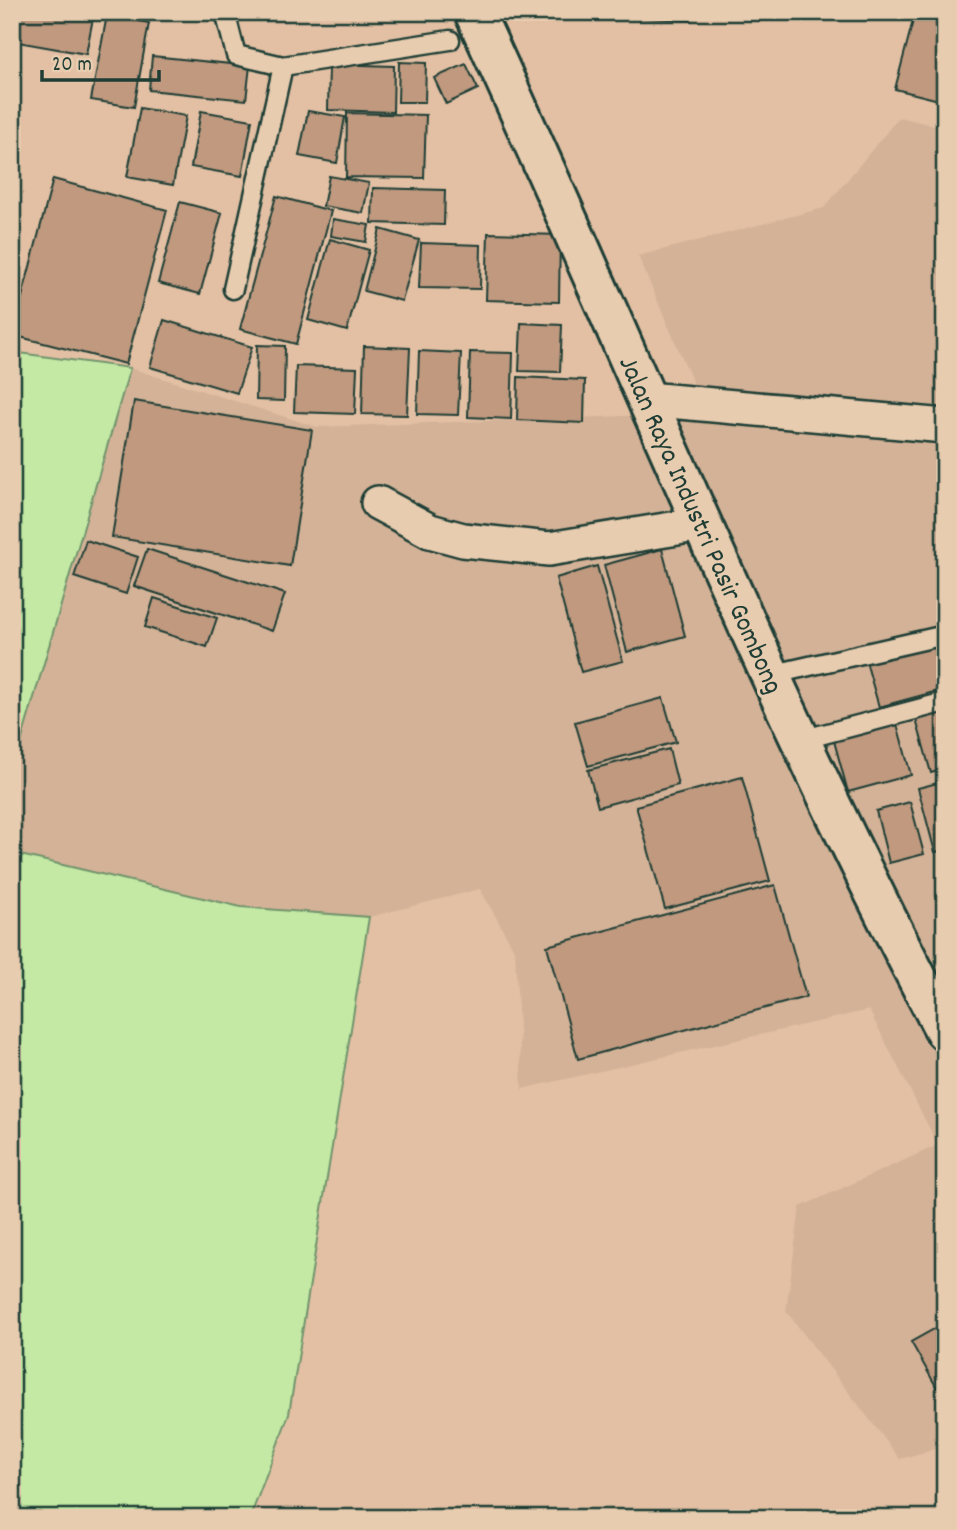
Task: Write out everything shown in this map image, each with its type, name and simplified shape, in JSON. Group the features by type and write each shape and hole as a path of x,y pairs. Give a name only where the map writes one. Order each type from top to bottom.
{"main road":[{"name":"Jalan Raya Industri Pasir Gombong","path":"462,26 647,399 770,675 906,958 945,1031"}],"street":[{"path":"647,399 945,426"},
{"path":"378,503 430,531 463,540 549,550 702,524"}],"lane":[{"path":"225,12 236,55 283,66 462,26"},
{"path":"233,289 283,66"},
{"path":"770,675 945,635"},
{"path":"801,740 945,702"}],"shaded area":[{"path":"899,117 945,128 945,1446 900,1459 786,1311 800,1207 938,1145 869,1010 522,1089 515,951 480,889 369,917 241,907 12,853 12,773 130,368 317,427 706,413 638,256 824,208"}],"green space":[{"path":"12,352 130,368 12,773"},
{"path":"12,853 241,907 369,917 289,1414 250,1518 12,1518"}],"building":[{"path":"12,12 94,13 86,54 12,41"},
{"path":"509,12 692,12 691,20"},
{"path":"915,13 945,21 945,77 939,100 895,89"},
{"path":"107,15 149,23 134,107 91,100"},
{"path":"152,56 250,66 246,100 149,90"},
{"path":"399,62 426,63 425,102 398,102"},
{"path":"329,64 394,66 393,112 328,110"},
{"path":"466,64 478,89 446,104 434,78"},
{"path":"140,108 186,116 173,185 127,177"},
{"path":"201,111 252,120 242,176 191,167"},
{"path":"308,111 345,117 337,163 299,156"},
{"path":"347,113 426,115 424,178 346,177"},
{"path":"329,176 369,183 363,213 323,206"},
{"path":"53,179 167,210 126,364 12,335"},
{"path":"373,188 445,190 444,225 372,223"},
{"path":"276,196 331,211 296,344 240,329"},
{"path":"180,202 222,213 200,294 158,283"},
{"path":"333,219 369,225 366,242 331,236"},
{"path":"380,229 419,240 402,301 364,291"},
{"path":"488,233 560,235 559,302 486,300"},
{"path":"330,239 369,250 347,331 308,320"},
{"path":"421,243 481,245 480,289 419,288"},
{"path":"164,320 252,347 237,393 150,367"},
{"path":"521,323 562,325 560,372 519,371"},
{"path":"257,345 285,346 284,401 256,400"},
{"path":"364,346 410,348 407,415 362,414"},
{"path":"419,351 461,353 458,415 417,414"},
{"path":"470,352 513,353 511,419 468,417"},
{"path":"296,366 357,368 355,414 294,412"},
{"path":"518,377 585,380 584,423 517,420"},
{"path":"134,401 312,430 290,566 112,537"},
{"path":"86,540 138,557 126,594 74,577"},
{"path":"147,549 285,594 272,631 134,586"},
{"path":"662,549 685,636 627,652 604,565"},
{"path":"597,566 623,661 581,672 556,578"},
{"path":"154,598 217,618 207,647 145,627"},
{"path":"936,639 945,672 945,689 879,707 865,658"},
{"path":"663,698 676,742 588,766 575,722"},
{"path":"945,708 945,769 931,773 915,716"},
{"path":"897,724 911,775 848,792 834,741"},
{"path":"669,749 678,785 598,807 588,770"},
{"path":"742,777 770,881 665,909 636,806"},
{"path":"945,781 945,850 935,852 918,788"},
{"path":"910,802 924,854 889,863 876,811"},
{"path":"775,885 806,997 578,1059 547,946"},
{"path":"945,1323 945,1384 937,1388 911,1342"}]}
